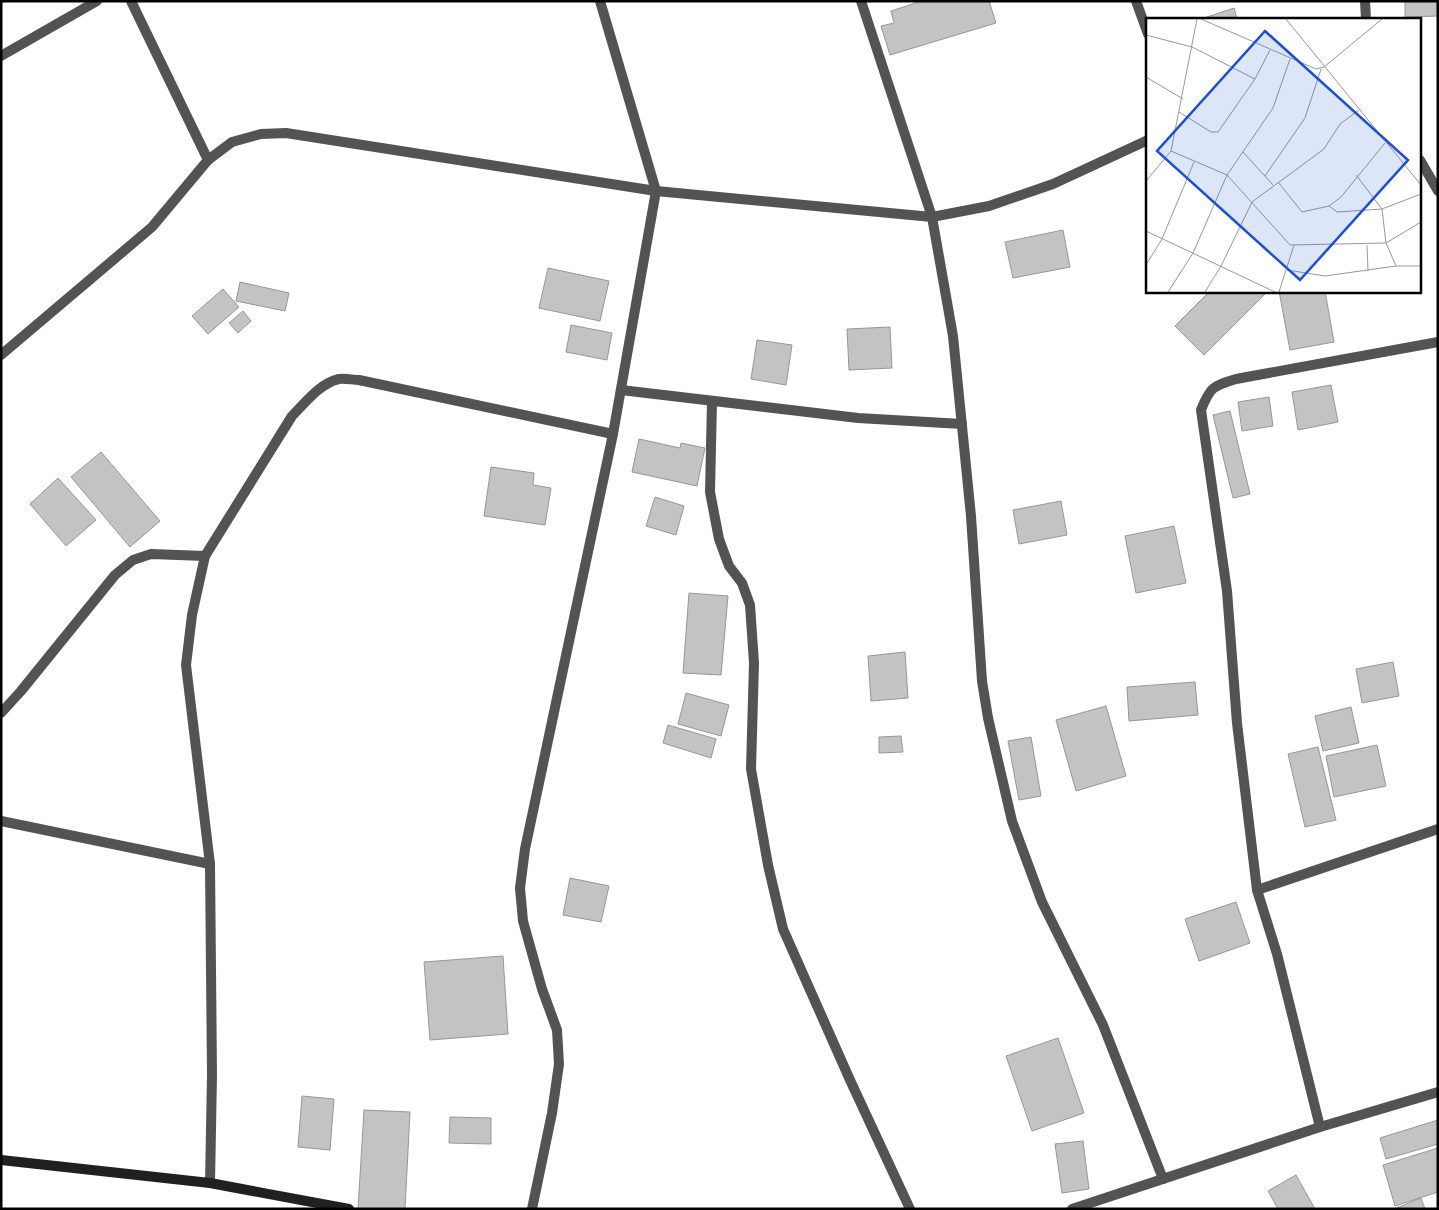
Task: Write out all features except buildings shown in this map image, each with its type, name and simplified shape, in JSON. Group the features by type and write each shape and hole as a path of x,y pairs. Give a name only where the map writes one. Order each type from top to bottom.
{"street":[{"path":"1,56 97,1"},
{"path":"131,1 208,160"},
{"path":"532,1209 552,1113 559,1064 557,1030 542,989 523,922 520,888 524,849 621,390 656,191 600,1"},
{"path":"861,1 932,217 953,336 971,516 982,681 993,745 1012,822 1042,902 1103,1025 1163,1179"},
{"path":"1136,1 1146,28"},
{"path":"1365,1 1366,18"},
{"path":"1,356 152,227 208,160 232,142 260,134 286,133 656,191 932,217 989,206 1053,184 1146,141"},
{"path":"1422,163 1438,191"},
{"path":"1320,1127 1277,954 1257,890 1237,723 1228,591 1202,410 1208,392 1220,384 1236,379 1438,342"},
{"path":"210,1183 212,1075 210,864 186,665 192,615 205,556 292,416 309,398 325,386 339,379 359,380 612,434"},
{"path":"621,390 858,418 962,424"},
{"path":"712,401 710,492 719,539 729,566 742,583 750,605 754,663 751,769 768,864 783,929 910,1209"},
{"path":"1,713 115,575 133,560 151,554 205,556"},
{"path":"1,822 210,864"},
{"path":"1257,890 1438,829"},
{"path":"1072,1209 1320,1127 1438,1092"},
{"path":"1,1160 210,1183 349,1209"}]}
